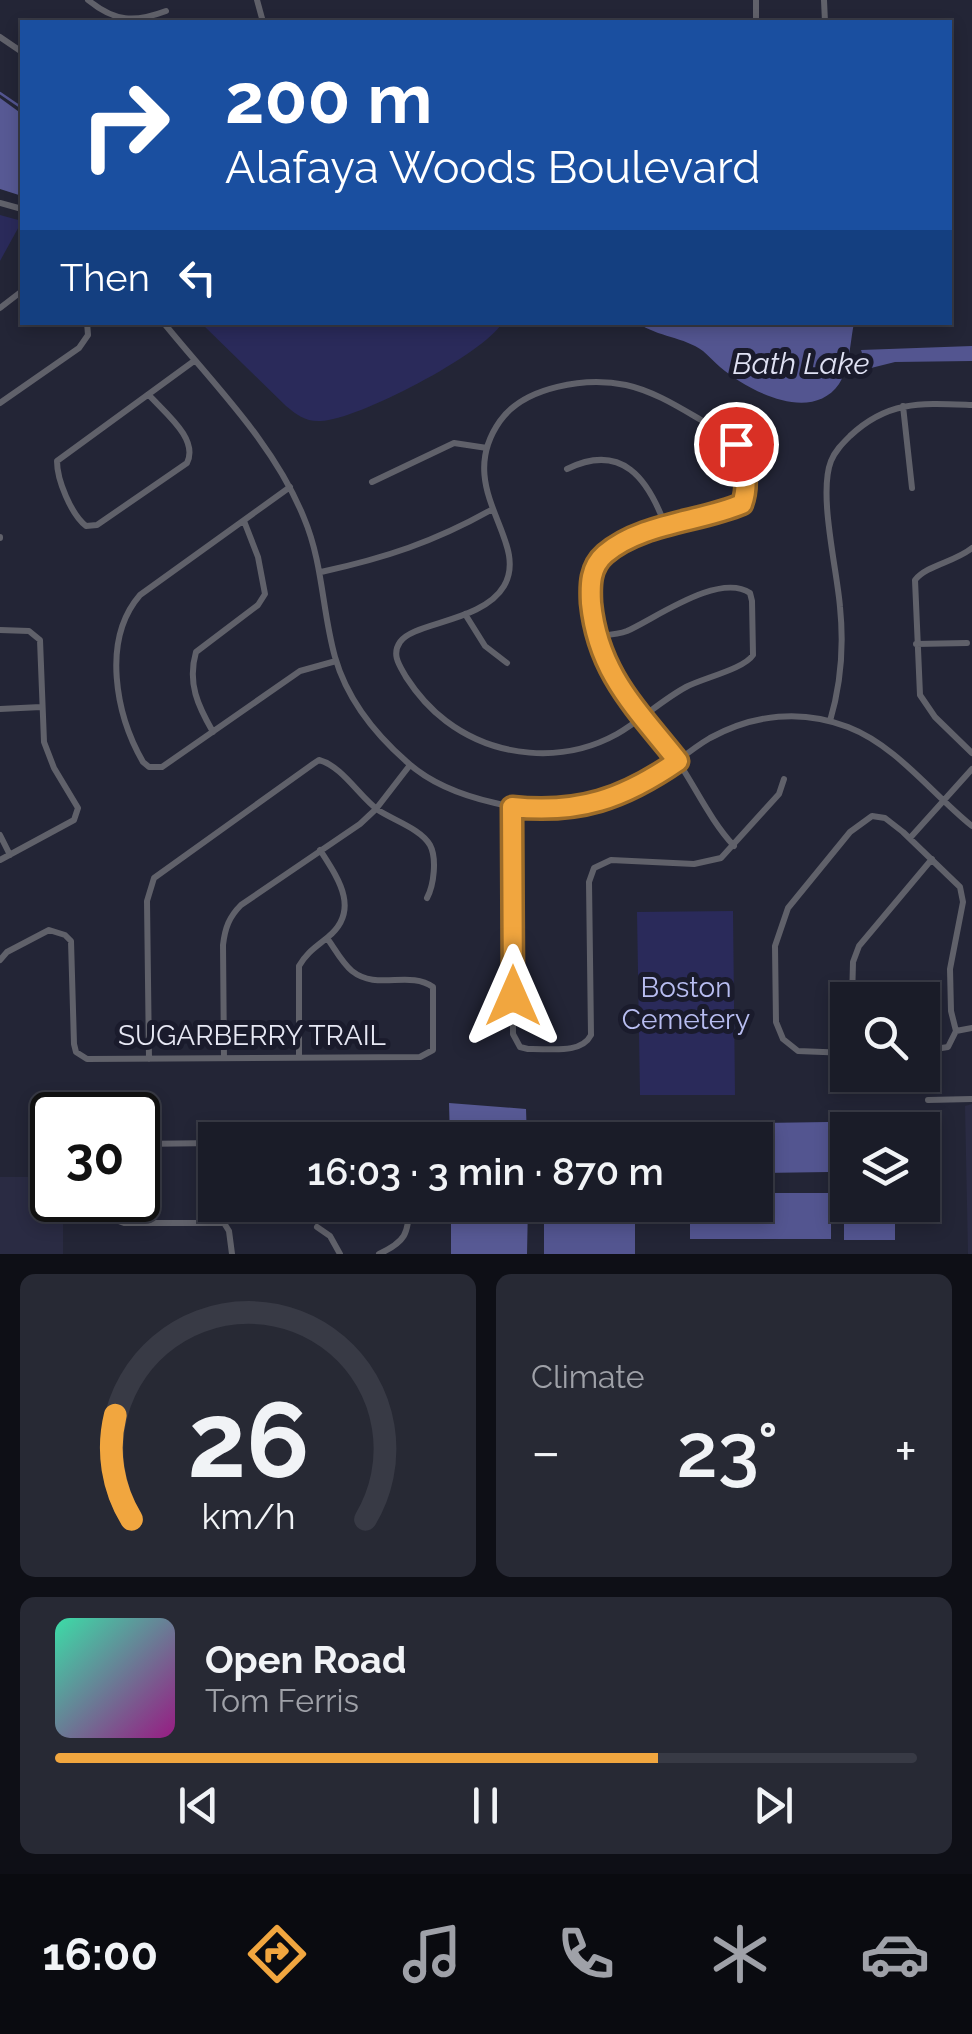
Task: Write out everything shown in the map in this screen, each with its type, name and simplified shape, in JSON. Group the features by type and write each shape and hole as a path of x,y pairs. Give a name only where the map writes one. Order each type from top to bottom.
{"street":[{"path":"88,0 122,20"},
{"path":"137,20 166,11"},
{"path":"0,308 20,293"},
{"path":"0,403 79,348 88,335 87,325"},
{"path":"165,325 262,443 290,487 309,530 321,572 336,661 364,716 410,765 463,795 512,807 561,809 604,800 643,785 709,739 760,719 792,716 830,722 880,744 972,826"},
{"path":"150,395 188,442 190,458 187,464 97,525 86,526 78,519 57,471 57,461 194,361"},
{"path":"596,636 627,631 701,594 736,586 750,593 750,660 685,688 642,715 601,742 558,753 506,750 458,730 434,712 413,688 396,652 406,636 493,600 508,578 506,540 484,485 487,448 500,421 516,406 556,388 601,383 625,385 660,398 727,436 741,452 745,498 742,504 666,525 622,544 600,560 590,584 596,636 609,671 642,715 678,761 715,826 734,846"},
{"path":"830,722 839,692 841,628 828,472 838,447 886,410 903,406 972,405"},
{"path":"903,406 912,488"},
{"path":"372,482 454,443 487,448"},
{"path":"567,469 592,461 628,468 649,485 666,525"},
{"path":"290,487 140,595 128,608 119,636 122,718 143,762 149,767 162,767 300,672 336,661"},
{"path":"321,572 404,552 492,510"},
{"path":"213,732 195,700 196,652 258,605 265,594 258,557 244,520"},
{"path":"972,548 945,565 918,574 916,580 920,695 972,753"},
{"path":"465,614 485,646 507,663"},
{"path":"0,630 29,631 40,640 41,708 48,754 76,802 78,814 74,820 0,860"},
{"path":"916,644 967,644"},
{"path":"0,709 41,708"},
{"path":"149,1058 147,901 154,878 319,760 331,764 376,808 422,836 431,846 432,888 427,898"},
{"path":"224,1058 224,929 240,905 376,808 410,765"},
{"path":"910,838 972,769"},
{"path":"512,807 513,1034 520,1046 528,1049 579,1048 589,1041 589,882 594,868 611,860 707,862 721,858 780,794 784,779"},
{"path":"830,1052 798,1051 783,1039 776,1022 776,946 788,908 850,832 872,816 886,818 960,888 963,902 950,968 951,1012 956,1031 948,1046 940,1048"},
{"path":"0,835 10,855"},
{"path":"299,1057 300,966 305,955 341,922 344,893 320,850"},
{"path":"852,982 853,962 860,946 932,859"},
{"name":"SUGARBERRY TRAIL","path":"0,960 41,932 64,935 72,949 76,1052 87,1059 420,1057 433,1050 436,1043 432,987 419,980 379,982 362,978 348,967 327,938"},
{"path":"956,1031 972,1028"},
{"path":"928,1100 972,1100"},
{"path":"160,1144 198,1144"},
{"path":"121,1222 224,1223 232,1254"},
{"path":"379,1254 407,1237 407,1222"},
{"path":"316,1227 330,1236 340,1254"}],"shaded area":[{"path":"0,98 20,113 20,195 0,189"},
{"path":"449,1103 526,1109 526,1122 450,1122"},
{"path":"972,1104 972,1254 968,1254 965,1106"},
{"path":"0,1177 30,1177 30,1222 63,1222 63,1254 0,1254"},
{"path":"451,1222 528,1222 527,1254 451,1254"}],"green space":[{"path":"0,215 20,220 20,225 0,261"},
{"path":"203,325 500,325 491,336 446,367 362,410 316,421 286,406"},
{"name":"Boston Cemetery","path":"733,911 735,1095 640,1095 637,912"}],"water":[{"name":"Bath Lake","path":"642,325 854,325 848,362 839,384 827,396 796,403 746,385 696,346"},
{"path":"972,346 972,361 895,362 867,369 861,350"},
{"path":"828,1122 829,1172 773,1173 773,1123"},
{"path":"773,1193 830,1193 831,1239 690,1239 690,1222 773,1222"},
{"path":"544,1222 635,1222 635,1254 544,1254"},
{"path":"844,1222 895,1222 895,1240 844,1240"}],"waterway":[{"path":"0,93 20,107"}],"route":[{"path":"513,996 512,807 561,809 604,800 643,785 678,761 618,684 600,652 592,614 593,572 606,553 622,544 666,525 742,504 744,463 736,444"}]}
